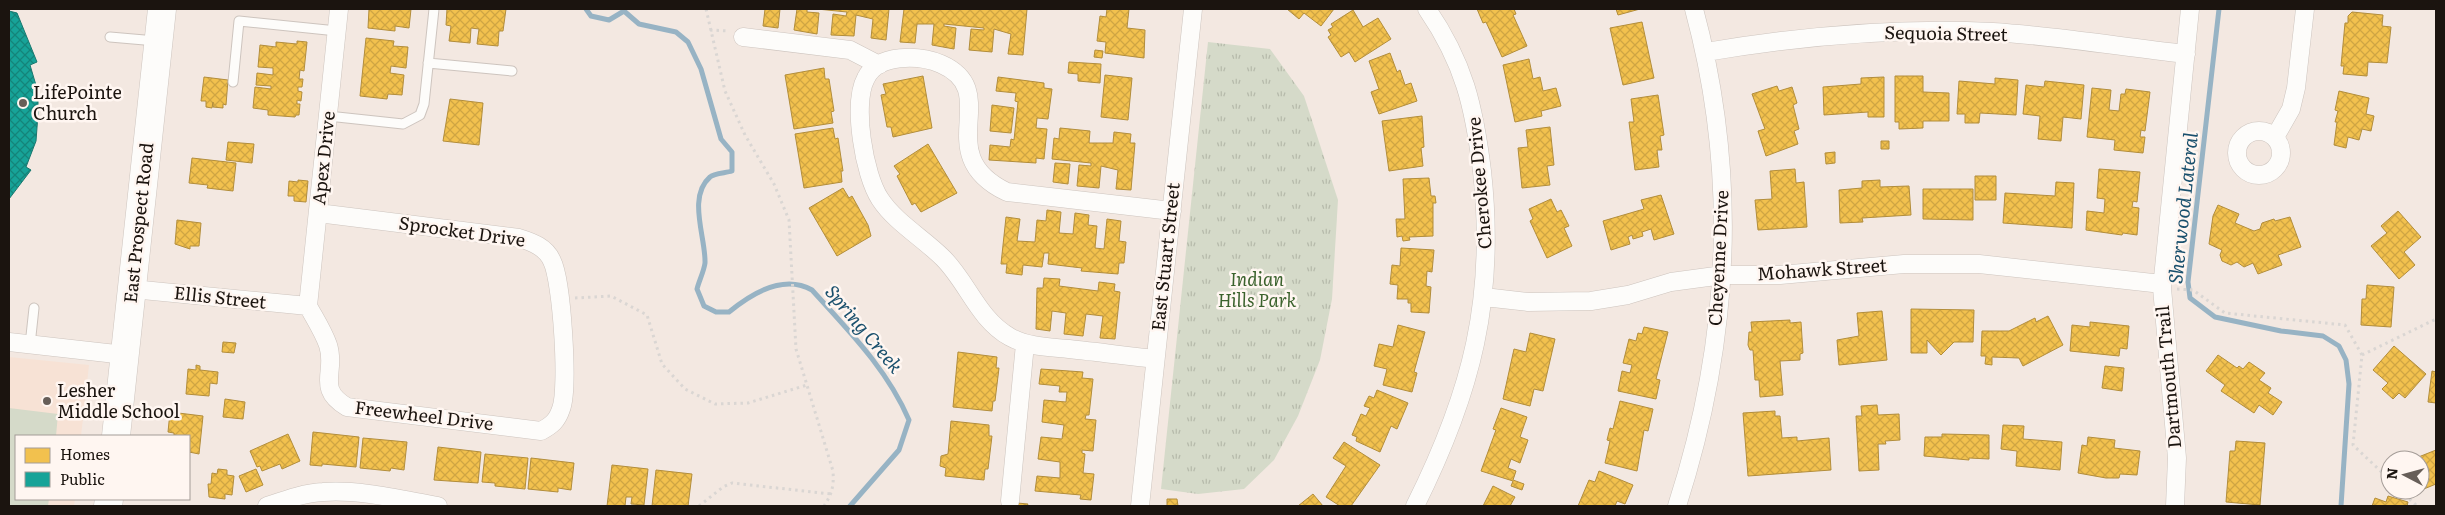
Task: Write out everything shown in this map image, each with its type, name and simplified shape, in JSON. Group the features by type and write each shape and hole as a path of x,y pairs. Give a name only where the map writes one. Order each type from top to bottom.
{"main road":[{"name":"East Prospect Road","path":"116,435 162,9"}],"street":[{"name":"Apex Drive","path":"308,306 340,9"},
{"name":"East Stuart Street","path":"1140,506 1193,9"},
{"name":"Cherokee Drive","path":"1416,506 1454,420 1468,378 1484,297 1487,257 1486,214 1476,121 1457,61 1442,31 1427,9"},
{"name":"Cheyenne Drive","path":"1677,506 1693,458 1704,413 1723,275 1725,223 1718,117 1706,52 1694,9"},
{"name":"Dartmouth Trail","path":"2175,506 2176,458 2162,284 2190,9"},
{"path":"2275,137 2291,109 2305,9"},
{"name":"Sequoia Street","path":"1706,52 1780,40 1901,31 1994,32 2186,54"},
{"path":"743,37 850,50 880,65"},
{"path":"1155,359 1025,344 994,326 983,314 957,274 943,258 888,210 880,198 868,165 860,103 866,77 880,65 895,59 910,57 940,64 961,78 968,92 971,108 967,132 968,148 977,169 993,185 1015,194 1172,211"},
{"name":"Sprocket Drive","path":"318,213 519,238 538,244 552,259 557,277 566,372 562,408 554,424"},
{"name":"Mohawk Street","path":"1484,297 1528,302 1591,301 1628,295 1672,282 1723,275 1780,275 1904,264 1979,264 2162,284"},
{"name":"Ellis Street","path":"132,289 308,306"},
{"name":"Freewheel Drive","path":"308,306 328,346 330,365 327,385 335,400 346,407 541,431 554,424"},
{"path":"9,342 124,355"},
{"path":"1010,501 1025,344"},
{"path":"267,506 301,495 324,491 392,498 438,506"}],"lane":[{"path":"328,116 403,124 416,119 422,110 434,9"},
{"path":"233,82 239,20 337,31"},
{"path":"110,37 158,41"},
{"path":"428,62 512,71"},
{"path":"30,344 34,308"}],"path":[{"path":"706,9 725,91 745,135 766,168 786,209 791,232 796,348 833,471 834,484 824,506"},
{"path":"2181,289 2193,290 2224,313 2340,323 2344,325 2362,355 2353,445 2380,471"},
{"path":"559,299 611,296 647,315 662,364 686,389 715,404 748,403 807,385"},
{"path":"2362,355 2436,319"},
{"path":"699,506 723,487 732,483 831,494"}],"shaded area":[{"name":"Lesher Middle School","path":"9,357 89,365 81,435 15,435 15,500 75,500 74,506 9,506"}],"green space":[{"name":"Indian Hills Park","path":"1208,42 1270,49 1304,96 1338,200 1332,299 1320,360 1298,416 1274,460 1244,489 1198,494 1161,489"},
{"path":"9,408 58,414 56,435 15,435 15,500 49,500 48,506 9,506"}],"building: Homes":[{"path":"369,9 411,9 409,28 395,26 395,31 368,28"},
{"path":"447,9 506,9 503,31 499,31 498,46 477,44 479,29 471,28 470,43 449,41 451,26 446,25"},
{"path":"765,9 780,9 778,28 763,26"},
{"path":"797,9 807,9 807,12 819,13 817,34 794,30"},
{"path":"817,9 889,9 886,40 871,38 873,19 856,15 854,36 831,35 833,14 846,16 847,12"},
{"path":"904,9 1027,9 1023,55 1008,54 1011,34 994,29 992,52 969,50 971,29 984,30 984,28 944,24 944,26 956,28 954,49 932,45 934,24 917,24 915,43 900,42"},
{"path":"1107,9 1129,9 1127,28 1145,30 1144,58 1105,53 1106,42 1097,41 1100,16 1106,17"},
{"path":"1287,9 1334,9 1321,26 1304,13 1299,19"},
{"path":"1477,9 1514,9 1516,14 1513,15 1527,46 1502,57 1486,22 1483,23"},
{"path":"1616,9 1640,9 1618,15"},
{"path":"1353,10 1363,27 1378,18 1391,39 1355,62 1349,52 1341,57 1328,37 1331,35 1328,30 1333,27 1331,24"},
{"path":"2352,12 2383,15 2382,26 2391,27 2387,63 2368,62 2367,76 2343,74 2344,66 2341,66 2345,23 2348,23 2348,16"},
{"path":"1642,22 1654,78 1623,85 1610,28"},
{"path":"366,38 394,41 393,46 408,47 406,68 391,66 390,73 404,75 402,95 388,94 387,99 360,96"},
{"path":"297,41 307,42 304,71 300,70 299,79 303,79 302,87 298,87 298,91 302,92 301,101 297,100 297,104 300,104 299,115 295,117 268,115 268,110 253,108 255,87 271,89 271,86 256,85 257,73 273,75 273,68 258,67 260,45 276,47 276,42 297,44"},
{"path":"1095,50 1103,51 1102,58 1094,57"},
{"path":"1390,53 1397,72 1400,70 1405,85 1411,83 1417,101 1379,114 1371,92 1379,89 1369,61"},
{"path":"1529,59 1533,79 1540,77 1543,91 1556,88 1561,106 1541,111 1542,116 1515,122 1503,65"},
{"path":"1069,62 1101,64 1100,83 1078,81 1078,74 1068,73"},
{"path":"824,68 825,79 829,79 834,111 831,112 833,123 794,129 785,75"},
{"path":"1105,75 1132,78 1128,120 1101,117"},
{"path":"923,76 932,128 893,137 891,127 887,127 881,95 886,94 883,84"},
{"path":"1895,76 1923,76 1923,92 1949,93 1949,121 1923,121 1923,128 1899,129 1899,122 1895,122"},
{"path":"204,77 228,80 226,105 223,104 223,108 213,107 213,102 212,108 206,107 206,101 201,101"},
{"path":"998,77 1044,83 1044,88 1052,89 1048,119 1037,118 1036,128 1047,129 1044,159 1036,158 1036,163 989,160 990,145 1010,147 1011,139 1014,140 1018,102 1015,101 1016,93 996,91"},
{"path":"1884,77 1884,117 1868,117 1868,112 1824,115 1823,87 1861,84 1861,78"},
{"path":"1995,78 2018,80 2016,115 1980,113 1979,123 1965,123 1965,114 1957,114 1959,81 1995,84"},
{"path":"2045,81 2084,85 2081,119 2063,117 2061,141 2038,139 2040,116 2023,114 2026,85 2044,87"},
{"path":"1777,86 1779,91 1792,87 1797,103 1793,105 1799,129 1794,131 1798,144 1766,156 1758,131 1765,129 1752,94"},
{"path":"2092,88 2111,90 2109,110 2119,111 2121,94 2125,94 2126,89 2150,92 2145,131 2141,130 2140,137 2145,137 2143,153 2114,150 2115,140 2087,137"},
{"path":"2339,91 2369,98 2366,114 2374,116 2371,131 2362,129 2359,140 2348,137 2346,148 2334,145 2337,122 2335,122 2338,111 2335,110"},
{"path":"1658,95 1664,135 1660,136 1662,150 1657,150 1659,167 1635,170 1629,122 1634,122 1631,99"},
{"path":"450,99 483,103 479,145 443,141"},
{"path":"992,105 1014,108 1011,133 990,131"},
{"path":"1422,116 1424,147 1421,148 1423,166 1389,171 1382,121"},
{"path":"1550,127 1554,165 1547,166 1550,185 1522,188 1518,148 1528,147 1526,130"},
{"path":"833,128 835,139 838,138 843,171 841,171 842,182 804,188 795,134"},
{"path":"1060,128 1090,131 1089,143 1113,143 1114,132 1131,134 1130,143 1135,143 1131,190 1116,189 1118,170 1101,166 1099,188 1077,186 1079,165 1091,166 1091,163 1052,159 1054,138 1059,139"},
{"path":"1881,141 1889,141 1889,149 1881,149"},
{"path":"228,142 254,144 252,163 226,160"},
{"path":"928,144 957,193 921,212 915,203 912,205 897,176 900,174 894,166"},
{"path":"1835,152 1835,163 1826,164 1825,153"},
{"path":"192,158 236,163 233,191 207,188 208,185 189,183"},
{"path":"1055,163 1070,164 1068,184 1053,182"},
{"path":"1795,169 1796,183 1804,182 1807,227 1758,230 1755,200 1772,199 1770,171"},
{"path":"2099,169 2140,172 2137,202 2133,201 2132,207 2139,208 2137,235 2086,230 2087,211 2104,213 2105,199 2097,198"},
{"path":"1975,176 1996,176 1996,200 1975,200"},
{"path":"1429,178 1431,196 1435,196 1436,203 1433,203 1433,236 1409,237 1410,240 1403,241 1402,236 1397,237 1396,219 1405,219 1403,179"},
{"path":"298,180 308,181 306,202 294,201 294,196 288,196 289,181 298,182"},
{"path":"1880,180 1880,187 1909,186 1911,215 1862,218 1863,222 1840,223 1839,190 1862,188 1862,181"},
{"path":"2056,182 2074,183 2072,228 2003,223 2005,193 2055,196"},
{"path":"843,188 849,198 852,196 868,225 871,236 837,256 809,208"},
{"path":"1923,189 1973,189 1973,220 1923,219"},
{"path":"1661,195 1674,234 1654,240 1651,229 1642,232 1643,236 1633,239 1632,235 1628,237 1630,244 1611,250 1603,221 1644,209 1641,200"},
{"path":"1551,199 1557,212 1561,210 1569,226 1564,228 1572,246 1547,258 1530,221 1533,219 1529,209"},
{"path":"2218,205 2239,214 2235,223 2254,231 2260,229 2262,223 2290,217 2301,247 2278,255 2282,265 2258,274 2253,263 2244,267 2237,262 2231,265 2222,261 2220,255 2222,250 2209,244 2213,216"},
{"path":"1047,210 1061,212 1059,233 1073,234 1075,213 1089,215 1088,225 1097,226 1095,248 1104,249 1107,219 1121,221 1119,241 1126,242 1124,263 1119,263 1118,274 1081,271 1082,268 1048,264 1049,253 1044,253 1042,267 1023,265 1022,275 1006,273 1007,264 1001,264 1006,217 1020,219 1017,241 1035,242 1037,220 1046,221"},
{"path":"2398,211 2421,237 2404,252 2415,265 2399,279 2371,246 2387,233 2381,226"},
{"path":"177,220 201,223 199,246 190,246 190,249 175,244"},
{"path":"1401,248 1434,250 1432,272 1427,271 1426,286 1431,287 1429,313 1411,312 1411,303 1408,303 1408,299 1397,299 1398,285 1390,284 1392,265 1400,266"},
{"path":"1044,278 1060,279 1059,286 1098,291 1099,282 1115,284 1114,291 1120,292 1115,339 1100,338 1103,316 1086,314 1083,336 1064,334 1066,313 1052,311 1050,331 1036,329 1037,288 1043,288"},
{"path":"2367,285 2394,287 2391,327 2361,325 2362,299 2366,299"},
{"path":"1911,309 1974,310 1973,342 1954,342 1941,355 1927,340 1927,353 1911,353"},
{"path":"1882,311 1887,360 1839,365 1837,340 1859,336 1857,313"},
{"path":"2048,316 2063,345 2023,366 2019,358 1992,357 1992,365 1985,364 1986,356 1981,356 1982,331 2009,331 2035,318 2036,322"},
{"path":"1790,320 1790,323 1801,322 1803,353 1800,354 1800,360 1780,361 1783,395 1760,397 1759,380 1755,380 1753,350 1750,350 1748,345 1749,332 1752,332 1751,322"},
{"path":"2090,322 2129,326 2127,349 2120,348 2119,356 2070,351 2072,325 2090,327"},
{"path":"1398,325 1425,332 1414,372 1417,373 1412,392 1383,385 1387,369 1374,366 1379,344 1393,347"},
{"path":"1644,327 1668,332 1656,379 1660,380 1656,399 1618,391 1622,371 1630,373 1632,365 1623,363 1629,339 1636,341 1638,333 1642,334"},
{"path":"1530,333 1555,339 1543,391 1534,389 1530,406 1503,399 1514,349 1526,352"},
{"path":"223,342 236,343 234,353 222,352"},
{"path":"2394,346 2426,374 2405,398 2399,393 2393,399 2382,389 2388,383 2373,370"},
{"path":"958,352 997,357 996,368 999,368 992,411 953,407"},
{"path":"2218,355 2237,368 2239,366 2243,369 2249,362 2265,373 2259,380 2271,388 2268,393 2282,402 2273,415 2259,405 2254,413 2221,391 2225,385 2206,371"},
{"path":"196,365 200,366 200,370 218,372 217,384 210,383 209,396 186,394 188,369 196,370"},
{"path":"2105,366 2124,368 2122,391 2102,388"},
{"path":"1041,369 1083,372 1082,378 1093,379 1089,415 1086,415 1085,419 1096,420 1093,451 1082,450 1082,453 1085,454 1083,473 1094,474 1091,500 1080,499 1081,495 1035,491 1037,476 1060,478 1060,462 1038,459 1041,437 1062,439 1064,425 1042,422 1044,400 1066,402 1067,392 1059,392 1060,386 1039,384"},
{"path":"2432,371 2436,372 2436,403 2428,402"},
{"path":"1377,390 1408,403 1397,429 1391,426 1380,452 1356,441 1357,437 1352,435 1361,414 1366,416 1370,408 1364,406 1369,396 1374,398"},
{"path":"225,399 245,402 243,419 223,417"},
{"path":"1620,401 1653,409 1648,431 1644,430 1637,471 1605,463 1610,441 1607,440 1610,428 1613,429"},
{"path":"1877,405 1878,415 1899,414 1900,440 1885,441 1886,444 1878,444 1879,470 1859,471 1856,416 1862,416 1861,406"},
{"path":"1501,408 1527,417 1520,437 1528,440 1520,463 1511,459 1508,468 1516,471 1513,480 1524,484 1522,490 1511,486 1513,481 1481,471 1496,430 1493,429"},
{"path":"1775,411 1775,416 1780,416 1782,438 1797,437 1797,441 1829,438 1831,470 1748,476 1743,413"},
{"path":"170,412 203,416 199,454 190,452 190,435 174,435 174,433 168,432"},
{"path":"951,421 989,425 989,436 992,436 988,469 985,469 984,480 945,476 946,468 940,466 941,456 948,454"},
{"path":"2003,425 2024,426 2023,439 2062,442 2060,470 2016,466 2017,451 2001,449"},
{"path":"313,432 359,437 356,467 322,464 322,466 310,465"},
{"path":"288,434 300,461 282,469 280,464 262,471 260,466 257,467 250,451"},
{"path":"1942,434 1989,435 1989,459 1969,458 1969,460 1924,456 1925,437 1942,437"},
{"path":"2088,437 2115,440 2114,448 2140,451 2137,475 2120,474 2119,478 2106,478 2078,473 2082,445 2087,446"},
{"path":"363,438 407,442 404,470 391,468 390,471 360,468"},
{"path":"2236,441 2265,443 2260,505 2226,502 2230,451 2235,451"},
{"path":"1344,442 1380,465 1351,506 1340,506 1326,497 1346,466 1333,458"},
{"path":"438,447 481,452 478,483 434,480"},
{"path":"2436,450 2436,484 2430,486 2430,452"},
{"path":"485,454 528,458 525,489 495,486 495,483 482,482"},
{"path":"531,458 574,463 571,490 558,488 558,492 528,489"},
{"path":"612,465 648,469 644,505 631,504 632,497 626,497 625,506 607,506"},
{"path":"218,469 227,470 227,475 234,476 232,495 225,494 225,499 209,497 208,484 211,484 212,473 217,474"},
{"path":"256,469 263,485 246,492 239,476"},
{"path":"656,470 692,474 688,506 652,506"},
{"path":"1599,471 1633,485 1625,504 1617,501 1615,506 1578,506 1589,480 1595,482"},
{"path":"1493,486 1515,497 1510,506 1483,506"},
{"path":"1313,494 1323,506 1298,506"},
{"path":"2375,498 2386,502 2387,500 2401,500 2408,502 2407,506 2372,506"},
{"path":"1167,499 1177,499 1178,506 1167,506"},
{"path":"1006,502 1028,504 1027,506 1005,506"}],"building: Public":[{"name":"LifePointe Church","path":"9,11 17,13 37,62 30,65 38,92 38,114 36,141 26,167 31,170 9,199"}],"waterway":[{"name":"Spring Creek","path":"586,9 591,16 609,20 624,11 639,24 676,32 688,42 701,69 721,139 732,152 732,171 710,177 703,185 700,195 699,218 705,263 697,289 704,306 716,312 729,312 758,292 779,285 790,284 812,290 866,351 900,401 909,420 899,450 850,506"},
{"name":"Sherwood Lateral","path":"2219,9 2188,282 2190,298 2215,317 2281,331 2323,336 2339,346 2346,360 2349,384 2341,506"}],"place":[{"name":"LifePointe Church","path":"23,103"},
{"name":"Lesher Middle School","path":"47,401"}]}
